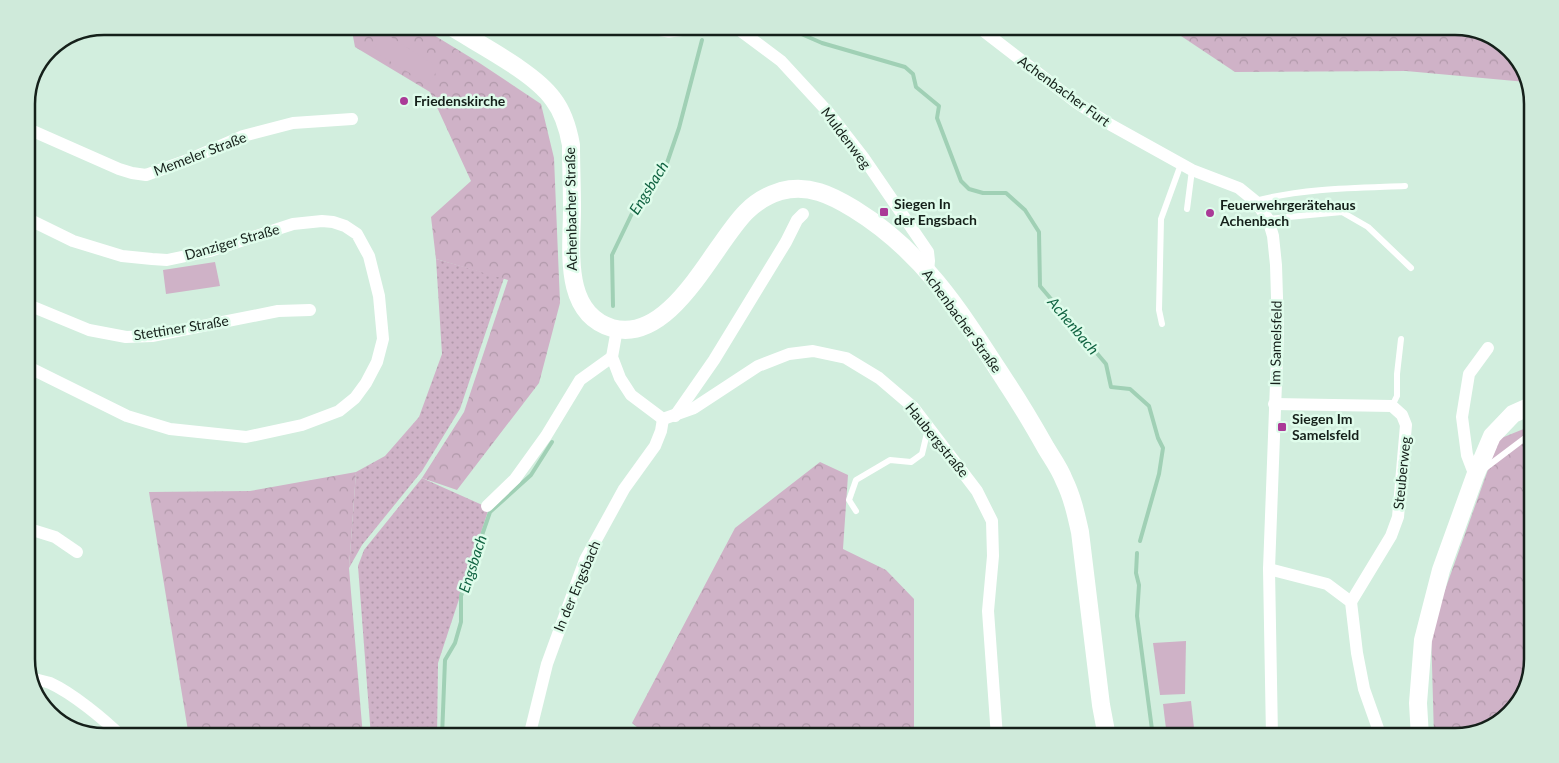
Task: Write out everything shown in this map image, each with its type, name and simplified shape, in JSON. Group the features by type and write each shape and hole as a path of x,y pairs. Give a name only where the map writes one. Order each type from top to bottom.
{"main road":[{"name":"Achenbacher Straße","path":"464,35 536,81 552,97 559,108 566,124 571,145 573,282 579,300 591,316 599,322 617,329 632,329 663,316 677,304 745,213 756,203 780,192 804,189 830,195 872,220 928,271 951,300 988,354 1026,412 1064,478 1074,506 1080,532 1105,728"},
{"path":"1419,728 1418,704 1423,640 1440,570 1492,436 1513,414 1524,409"}],"street":[{"name":"Muldenweg","path":"746,35 781,61 828,112 863,157 928,252 928,271"},
{"name":"Achenbacher Furt","path":"989,35 1077,103 1111,125 1186,167"},
{"name":"Memeler Straße","path":"35,132 119,169 146,175 188,160 243,136 293,123 352,119"},
{"name":"Im Samelsfeld","path":"1186,167 1239,188 1255,201 1268,219 1273,236 1278,330 1269,569 1272,728"},
{"name":"In der Engsbach","path":"531,728 547,664 585,560 624,489 655,446 669,417 714,360 786,242 797,220 803,214"},
{"name":"Danziger Straße","path":"35,222 73,241 122,256 152,260 167,260 210,252 293,224 322,221 345,226 357,234 368,256 379,296 383,339 377,362 355,398 339,411 302,425 246,437 170,429 127,416 35,370"},
{"name":"Stettiner Straße","path":"35,308 90,330 126,338 152,336 278,311 310,310"},
{"path":"617,329 612,357 620,378 631,395 669,417"},
{"path":"1475,476 1467,455 1462,416 1469,374 1488,348"},
{"name":"Haubergstraße","path":"669,417 694,408 758,366 789,354 813,351 846,358 878,378 913,407 977,491 992,522 993,556 988,611 996,728"},
{"path":"487,506 515,479 541,444 580,380 612,357"},
{"path":"1274,404 1392,406"},
{"name":"Steuberweg","path":"1351,602 1391,536 1398,517 1406,425 1402,415 1392,406"},
{"path":"35,531 55,537 77,552"},
{"path":"1269,569 1327,584 1351,602 1357,653 1364,689 1378,728"},
{"path":"39,680 51,684 72,696 113,728"}],"lane":[{"path":"1186,167 1187,209"},
{"path":"1162,324 1159,310 1161,219 1186,167"},
{"path":"1255,201 1283,193 1312,190 1405,186"},
{"path":"1268,219 1342,212 1368,227 1411,268"},
{"path":"1392,406 1397,396 1397,374 1401,339"},
{"path":"856,510 849,500 856,480 890,460 911,462 922,454 928,428"},
{"path":"1475,476 1524,439"}],"green space":[{"path":"353,35 434,35 541,104 554,158 560,303 539,383 457,490 422,478 464,412 508,280 436,259 431,217 471,181 430,92 355,47"},
{"path":"381,35 388,35 439,68 428,84 373,51"},
{"path":"1180,35 1455,35 1473,37 1500,52 1512,66 1520,81 1406,71 1235,72"},
{"path":"436,259 504,278 460,409 422,471 362,545 349,568 356,472 385,456 419,417 442,354"},
{"path":"215,262 220,286 166,294 163,270"},
{"path":"1524,429 1524,484 1522,488 1524,491 1524,659 1522,677 1507,704 1485,721 1473,726 1434,728 1431,629 1499,439"},
{"path":"820,462 848,475 843,549 886,570 914,599 914,728 638,728 632,723 735,528"},
{"path":"356,472 349,568 362,728 188,728 149,492 250,491"},
{"path":"422,478 489,508 438,663 437,728 370,728 358,566 364,550"},
{"path":"1186,641 1185,694 1160,695 1153,643"},
{"path":"1191,701 1194,728 1166,728 1163,704"}],"waterway":[{"name":"Achenbach","path":"804,35 822,43 905,67 913,74 916,87 939,106 937,118 961,181 969,189 983,193 1006,193 1025,210 1039,232 1040,286 1106,364 1111,387 1130,389 1149,406 1158,438 1163,448 1159,474 1140,541"},
{"name":"Engsbach","path":"613,306 612,255 638,201 654,184 667,163 679,128 702,40"},
{"name":"Engsbach","path":"442,728 445,660 455,643 461,622 461,596 490,512 531,475 552,442"},
{"name":"Achenbach","path":"1137,553 1136,573 1139,585 1137,616 1152,728"}],"place":[{"name":"Friedenskirche","path":"404,101"},
{"name":"Siegen In der Engsbach","path":"884,212"},
{"name":"Feuerwehrgerätehaus Achenbach","path":"1210,213"},
{"name":"Siegen Im Samelsfeld","path":"1282,427"}]}
